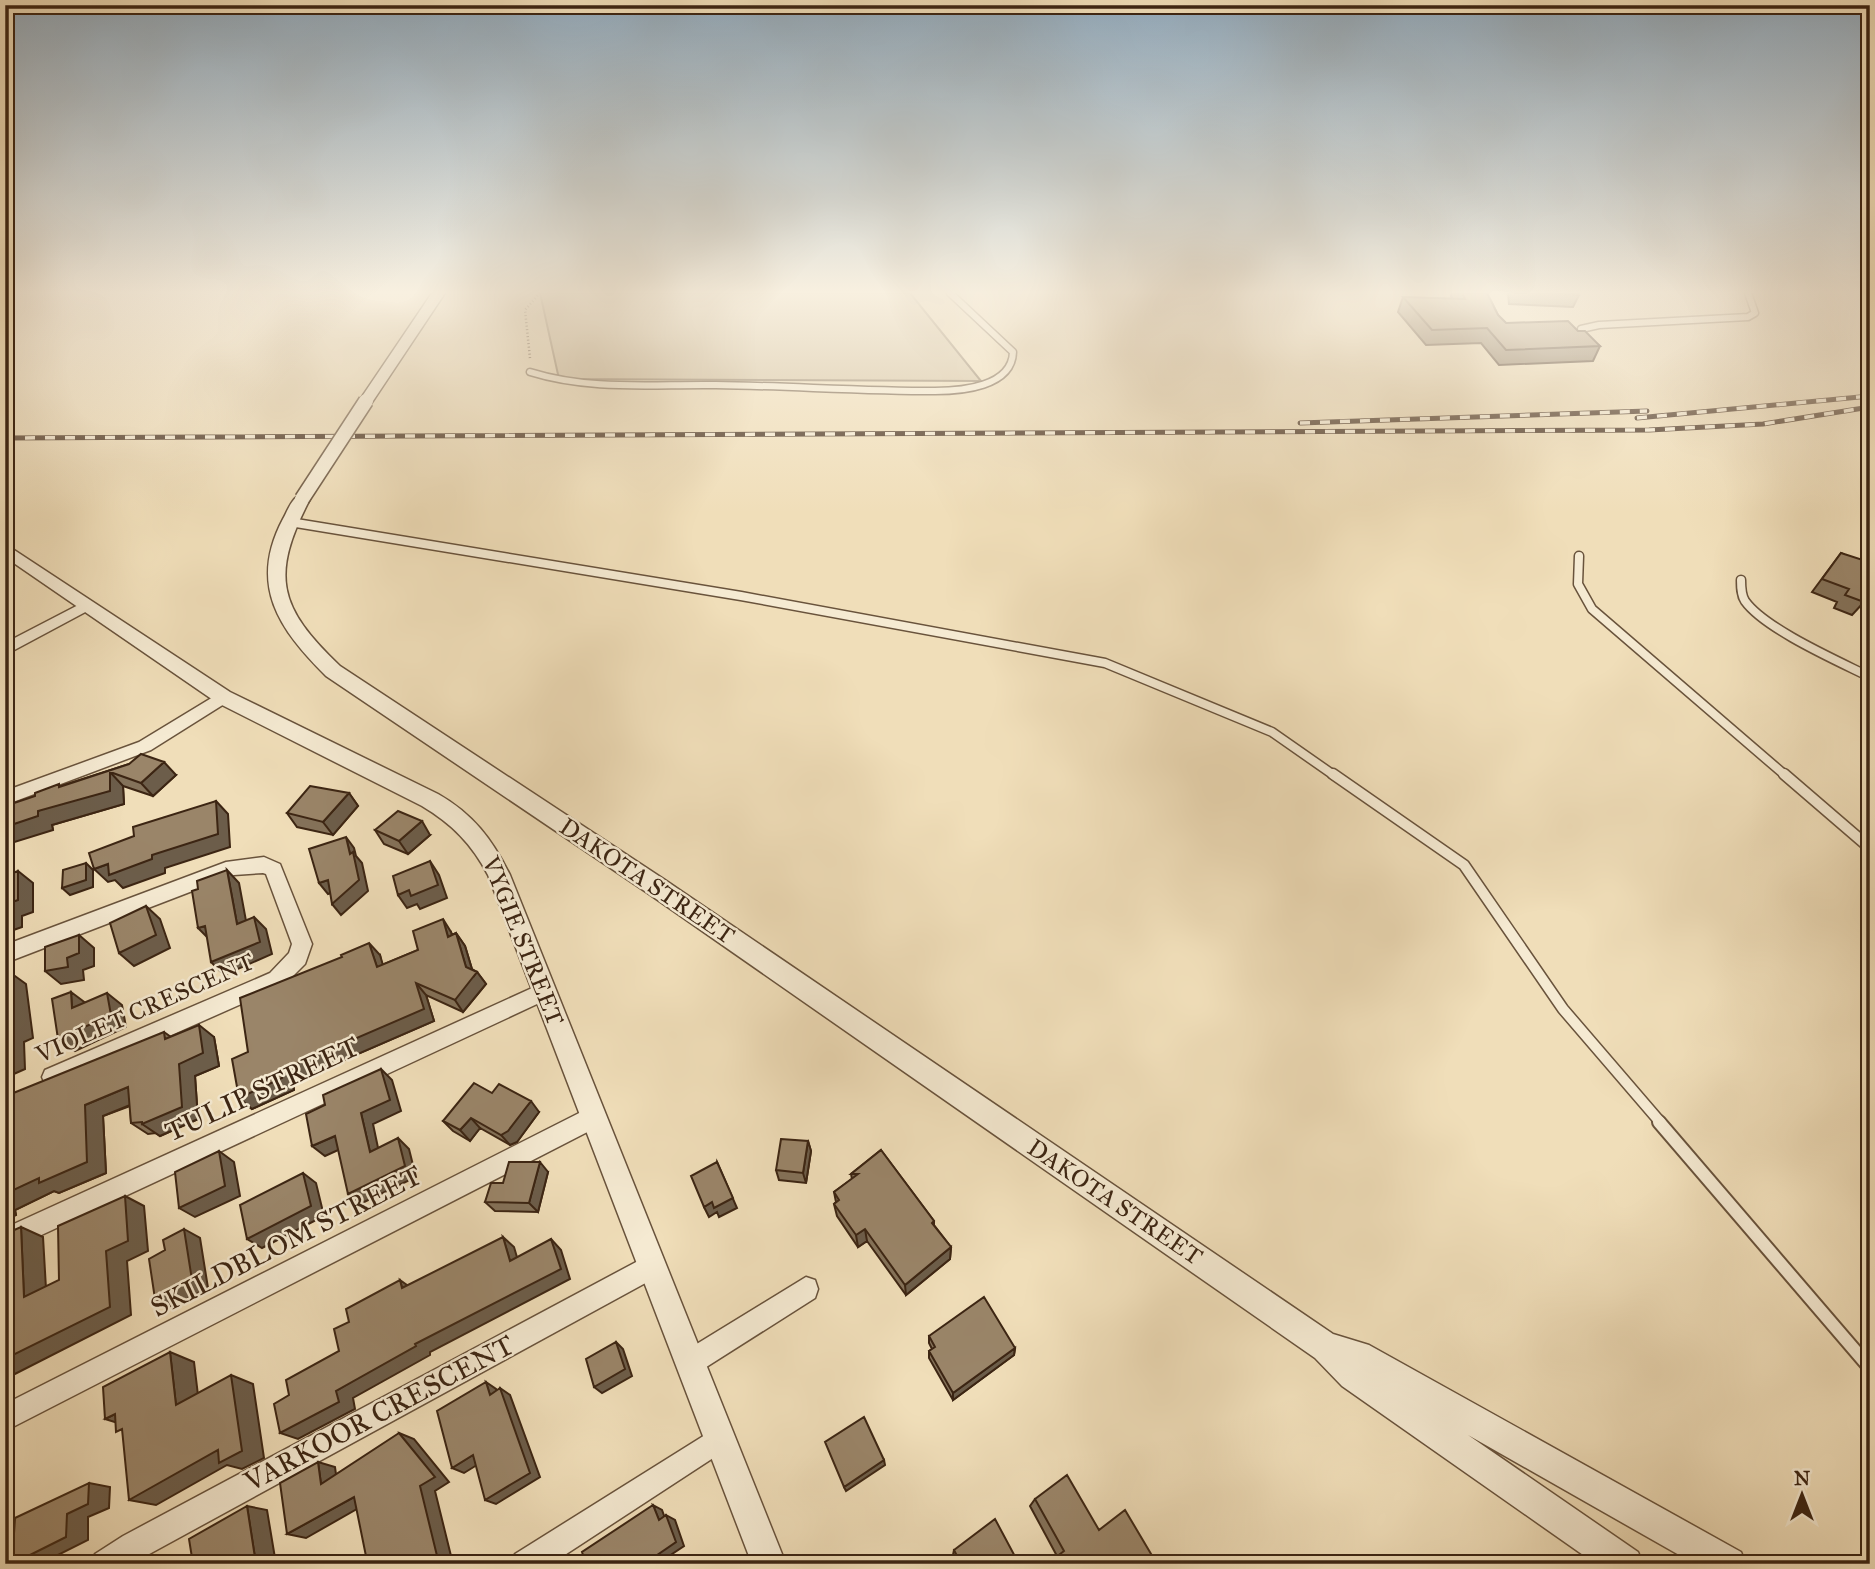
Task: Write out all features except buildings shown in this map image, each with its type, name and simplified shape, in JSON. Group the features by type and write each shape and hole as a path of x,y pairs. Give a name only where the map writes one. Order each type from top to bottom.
{"street":[{"name":"DAKOTA STREET","path":"390,366 302,499 279,543 275,579 280,605 284,617 304,643 333,671 657,887 1326,1347 1353,1375 1626,1564"},
{"name":"VYGIE STREET","path":"5,549 223,697 430,800 469,825 484,845 499,874 769,1564"},
{"path":"5,650 86,606"},
{"path":"5,798 145,746 223,697"},
{"name":"VIOLET CRESCENT","path":"5,954 204,876 251,864 273,869 302,944 298,958 289,970 258,989 31,1087"},
{"name":"TULIP STREET","path":"5,1240 543,992"},
{"name":"SKILDBLOM STREET","path":"5,1418 593,1117"},
{"name":"VARKOOR CRESCENT","path":"105,1564 133,1546 653,1265"},
{"path":"691,1362 806,1289"},
{"name":"DAKOTA STREET","path":"1326,1347 1358,1356 1729,1564"},
{"path":"525,1564 721,1438"}],"lane":[{"path":"530,372 571,385 706,384 868,391 948,391 972,388 1008,371 1011,366"},
{"path":"288,522 741,596 1105,663 1272,732 1464,865 1563,1009 1870,1368"},
{"path":"1579,556 1576,583 1592,609 1870,848"},
{"path":"1741,580 1744,599 1761,615 1835,660 1870,677"}],"path":[{"path":"530,366 530,372"}],"shaded area":[{"path":"556,366 969,366 981,381 559,379"}],"railway":[{"path":"1637,418 1870,396"},
{"path":"5,438 1649,430 1763,424 1870,407"},
{"path":"1300,423 1647,411"}]}
